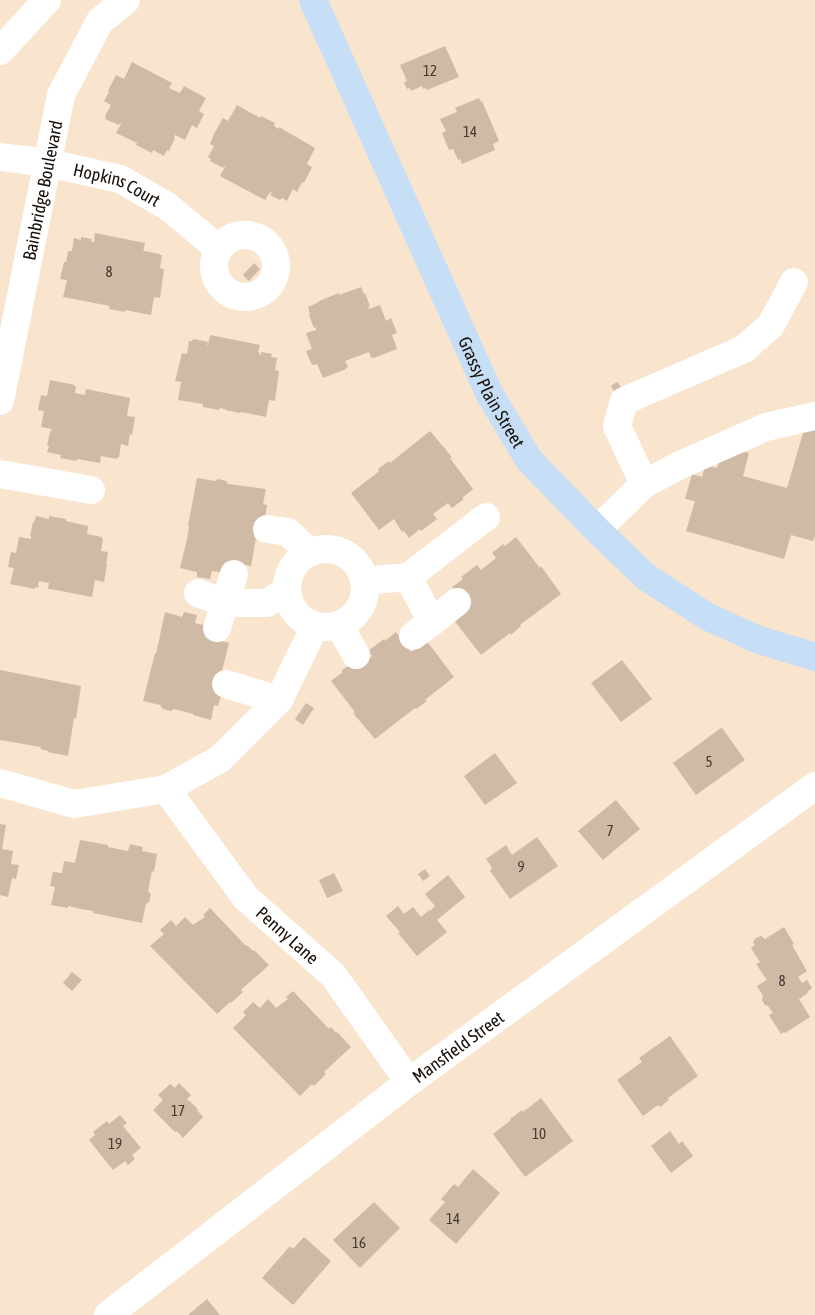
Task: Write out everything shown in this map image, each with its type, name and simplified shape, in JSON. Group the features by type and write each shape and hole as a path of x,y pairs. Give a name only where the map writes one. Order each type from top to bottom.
{"main road":[{"name":"Grassy Plain Street","path":"313,0 489,393 529,460 646,577 708,617 759,640 815,657"}],"street":[{"path":"0,51 47,0"},
{"name":"Bainbridge Boulevard","path":"0,401 61,95 100,22 126,0"},
{"name":"Hopkins Court","path":"0,157 48,163 120,179 167,206 219,249"},
{"path":"644,484 617,426 624,401 744,349 771,325 794,282"},
{"path":"597,530 644,484 680,465 766,427 815,416"},
{"path":"0,474 91,490"},
{"path":"364,581 408,576 486,517"},
{"path":"267,529 288,532 310,553"},
{"path":"332,550 344,554 353,560 360,570 365,592 362,603 356,613 348,620 327,626 304,621 295,613 289,602 286,590 288,579 292,568 300,559 310,553 332,550"},
{"path":"221,616 234,574"},
{"path":"408,576 422,629 457,602"},
{"path":"221,616 267,603 286,590"},
{"path":"198,593 221,616"},
{"path":"327,626 356,655"},
{"path":"0,783 74,804 166,789 220,759 279,700 327,626"},
{"path":"226,684 279,700"},
{"name":"Mansfield Street","path":"108,1315 409,1082 815,786"},
{"name":"Penny Lane","path":"166,789 246,898 333,974 409,1082"}],"building":[{"path":"445,46 459,77 427,90 426,88 423,89 422,86 411,91 410,88 407,89 404,82 407,81 400,65"},
{"path":"132,62 172,83 169,88 180,93 184,86 206,98 199,111 204,114 197,128 192,125 185,140 175,135 169,151 167,150 164,156 153,150 152,153 116,133 121,124 119,125 105,119 111,105 104,101 108,91 116,75 124,79"},
{"path":"479,98 499,141 493,144 495,150 462,164 453,149 449,150 442,133 446,131 440,119 457,112 455,108"},
{"path":"237,105 260,118 261,116 275,123 274,126 315,148 307,164 312,167 304,183 302,182 297,192 293,189 287,201 270,195 272,193 270,192 265,200 220,176 225,167 223,168 210,161 211,159 208,157 214,146 210,144 214,134 223,118 228,121"},
{"path":"95,233 145,243 143,253 144,251 162,255 160,268 164,269 160,298 154,297 151,315 109,309 110,306 63,297 67,280 60,279 68,251 72,251 74,238 81,240 81,237 92,239 91,242 93,242"},
{"path":"254,263 260,269 249,281 243,275"},
{"path":"361,287 370,306 368,307 369,309 380,305 386,321 391,318 397,333 392,335 397,349 374,358 371,358 369,352 345,361 348,367 346,369 323,378 317,364 312,365 306,351 312,349 306,333 316,330 309,315 308,307 339,293 339,295"},
{"path":"210,335 260,345 259,355 261,355 261,352 272,354 271,357 277,358 275,370 279,371 275,401 269,400 266,417 220,408 219,410 203,407 203,404 178,400 181,382 175,381 182,353 187,354 189,341 193,339 208,342 208,345"},
{"path":"50,380 75,385 75,393 85,395 86,389 130,398 127,416 135,417 132,435 130,434 128,446 121,444 117,459 101,456 100,463 77,459 77,461 60,458 61,455 47,452 52,429 41,427 44,411 38,410 41,395 47,396"},
{"path":"617,382 621,387 615,392 611,386"},
{"path":"805,426 815,429 815,536 813,541 791,535 784,559 686,531 695,501 685,499 692,474 702,477 705,465 717,468 724,446 749,453 743,476 787,488"},
{"path":"430,431 452,457 450,458 473,489 452,508 448,503 433,514 437,519 409,538 404,531 402,532 394,519 379,530 351,493 378,472 378,469 389,461 390,463"},
{"path":"197,478 215,481 218,479 226,481 228,484 266,489 263,504 267,505 265,519 258,518 251,566 227,562 225,573 212,571 210,579 197,577 197,572 180,568"},
{"path":"36,516 49,519 49,516 66,519 66,521 88,526 87,534 102,537 101,551 108,552 104,582 95,580 92,597 48,589 49,583 39,581 38,588 35,587 35,589 10,584 14,568 8,567 11,552 16,553 19,537 31,539 33,522"},
{"path":"516,537 540,568 541,566 561,594 520,625 511,635 510,633 481,655 452,618 457,594 452,587 463,579 461,577 477,565 481,570 496,558 492,553"},
{"path":"165,612 182,617 184,612 197,615 195,623 208,626 205,637 229,643 215,691 222,692 218,706 214,705 211,720 174,709 171,711 163,709 160,705 143,701"},
{"path":"396,632 411,652 426,640 454,677 425,700 427,701 375,739 353,713 355,712 331,681 353,662 357,668 372,656 368,651"},
{"path":"622,660 652,699 621,722 591,683"},
{"path":"0,670 81,686 68,756 48,752 40,749 41,747 0,740"},
{"path":"306,703 314,708 303,725 295,719"},
{"path":"721,728 745,760 696,795 673,763"},
{"path":"495,753 517,783 485,805 464,776"},
{"path":"616,800 640,829 603,860 578,831"},
{"path":"0,824 6,825 2,849 13,851 11,864 19,865 16,879 12,878 8,897 0,895"},
{"path":"537,837 558,866 510,899 490,871 492,868 486,859 506,845 512,855"},
{"path":"80,840 128,851 130,844 143,847 142,851 157,854 148,891 151,894 149,902 146,904 142,923 68,906 68,908 51,905 55,887 50,886 53,872 62,873 64,861 75,863"},
{"path":"425,869 430,876 423,881 418,874"},
{"path":"334,873 343,891 327,898 319,880"},
{"path":"448,875 465,897 437,920 447,932 417,956 386,916 398,906 404,914 413,907 421,917 435,906 425,894"},
{"path":"210,908 246,946 254,950 269,965 241,990 243,992 217,1014 150,946 164,934 160,930 171,920 176,926 185,917 193,925 205,917 203,915"},
{"path":"784,927 807,971 798,977 802,983 807,980 812,988 799,999 810,1017 781,1034 769,1015 773,1013 762,1000 763,996 757,986 767,980 756,964 760,962 751,948 755,945 753,942 756,938 761,936 765,939"},
{"path":"72,972 82,980 72,991 63,983"},
{"path":"293,991 329,1029 331,1027 351,1047 324,1072 326,1074 314,1086 312,1084 300,1096 233,1028 246,1015 243,1012 253,1002 260,1008 268,999 276,1008 288,999 286,997"},
{"path":"670,1036 698,1076 668,1098 669,1100 660,1107 658,1105 643,1116 617,1080 642,1062 639,1058"},
{"path":"179,1083 191,1095 187,1099 198,1109 203,1117 183,1138 153,1110 163,1100 158,1095 170,1084 175,1088"},
{"path":"541,1098 573,1141 525,1177 493,1134 522,1110 523,1112"},
{"path":"120,1115 127,1123 123,1126 141,1148 132,1155 135,1159 128,1165 125,1161 113,1170 89,1140 95,1135 93,1132 107,1121 109,1124"},
{"path":"670,1131 679,1144 682,1141 693,1156 671,1173 651,1146"},
{"path":"473,1169 500,1193 456,1244 429,1220 445,1202 441,1199 454,1184 458,1187"},
{"path":"374,1202 400,1228 360,1268 333,1240"},
{"path":"304,1237 331,1261 293,1305 262,1278 290,1246 293,1249"},
{"path":"207,1299 220,1315 188,1315"}]}
